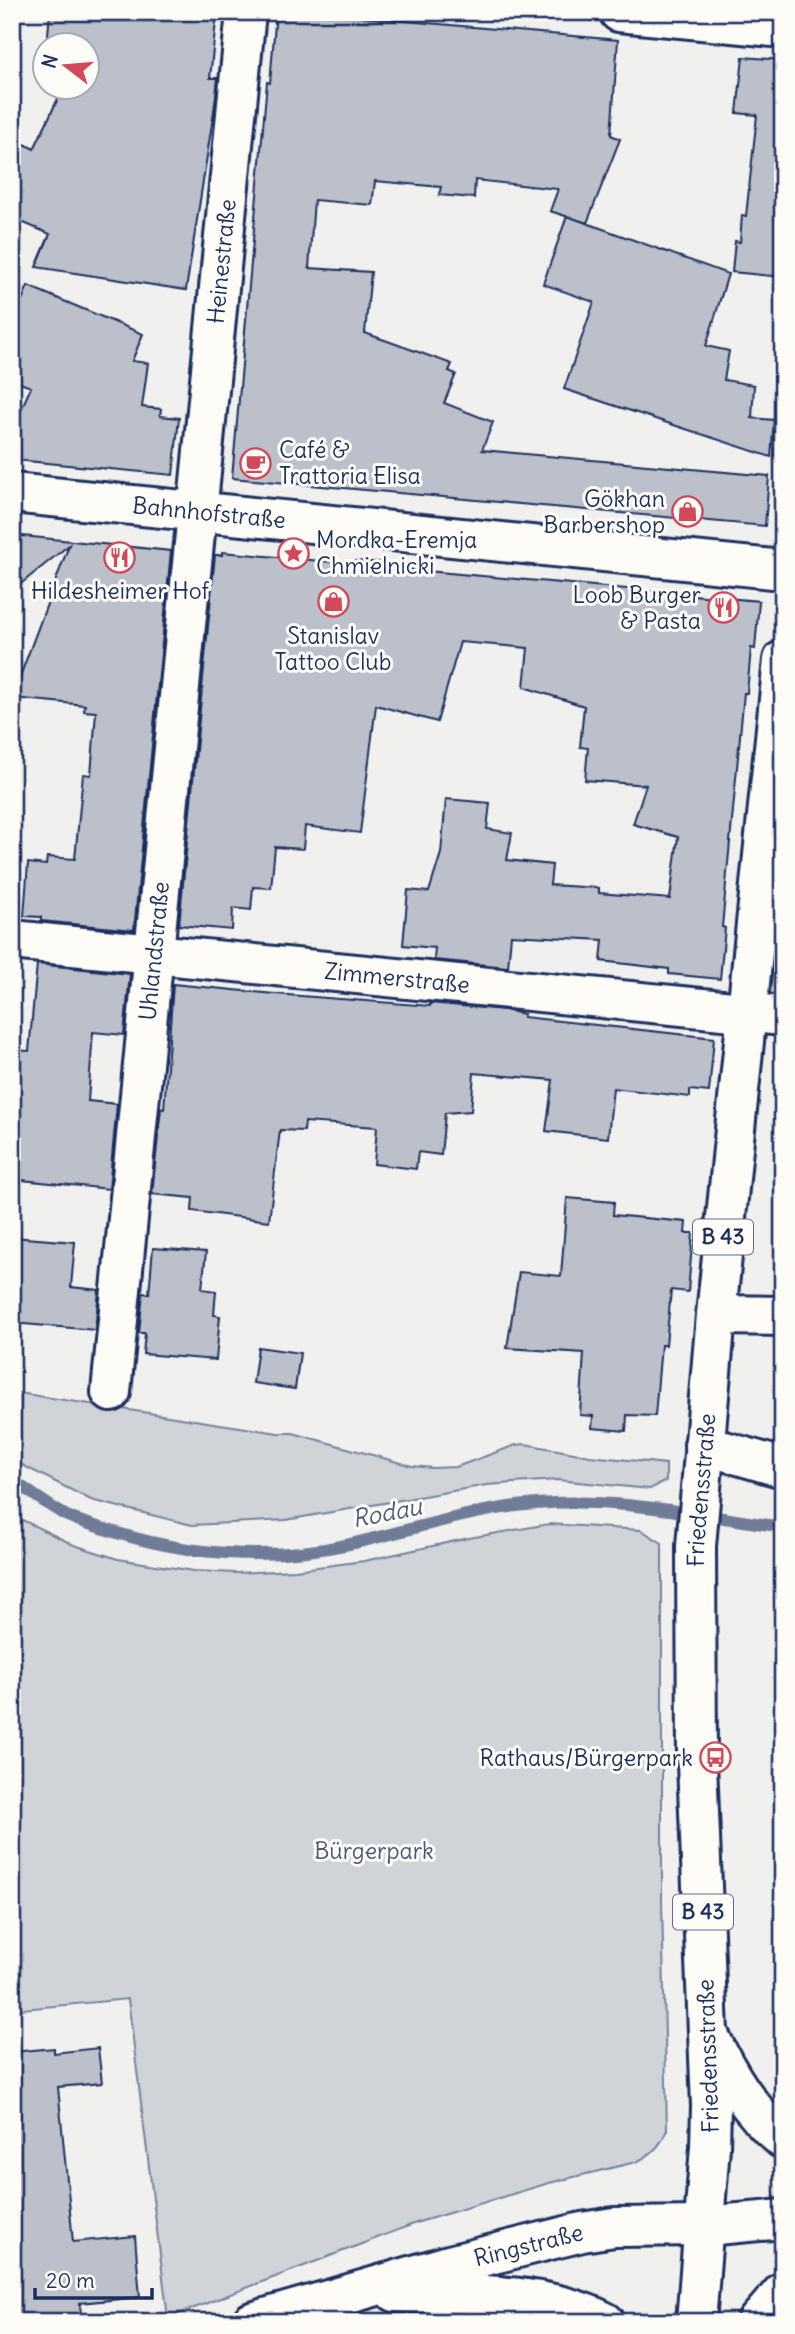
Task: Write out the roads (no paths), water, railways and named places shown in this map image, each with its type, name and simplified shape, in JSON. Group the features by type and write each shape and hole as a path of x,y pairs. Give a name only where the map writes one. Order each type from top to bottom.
{"street":[{"name":"Heinestraße","path":"197,512 246,12"},
{"path":"619,12 783,28"},
{"name":"Bahnhofstraße","path":"12,493 783,570"},
{"name":"Uhlandstraße","path":"111,1392 197,512"},
{"name":"Friedensstraße","path":"696,2322 705,2226 711,2106 697,1763 696,1546 716,1315 764,1014 783,660"},
{"name":"Zimmerstraße","path":"12,940 764,1014"},
{"path":"716,1315 783,1316"},
{"path":"703,1462 783,1468"},
{"path":"709,2035 725,2070 746,2100 783,2139"},
{"name":"Ringstraße","path":"252,2322 449,2264 582,2232 614,2227 705,2226 783,2219"},
{"name":"Ringstraße","path":"355,2291 447,2293 531,2300 566,2307 604,2322"},
{"path":"757,2322 783,2292"}],"waterway":[{"name":"Rodau","path":"12,1480 58,1511 80,1521 164,1545 226,1553 319,1550 489,1510 536,1504 629,1505 783,1527"}],"place":[{"name":"Café & Trattoria Elisa","path":"256,463"},
{"name":"Gökhan Barbershop","path":"688,512"},
{"name":"Mordka-Eremja Chmielnicki","path":"293,553"},
{"name":"Hildesheimer Hof","path":"120,557"},
{"name":"Stanislav Tattoo Club","path":"333,602"},
{"name":"Loob Burger & Pasta","path":"724,608"},
{"name":"Rathaus/Bürgerpark","path":"716,1758"}],"park label":[{"name":"Bürgerpark","path":"374,1851"}]}
